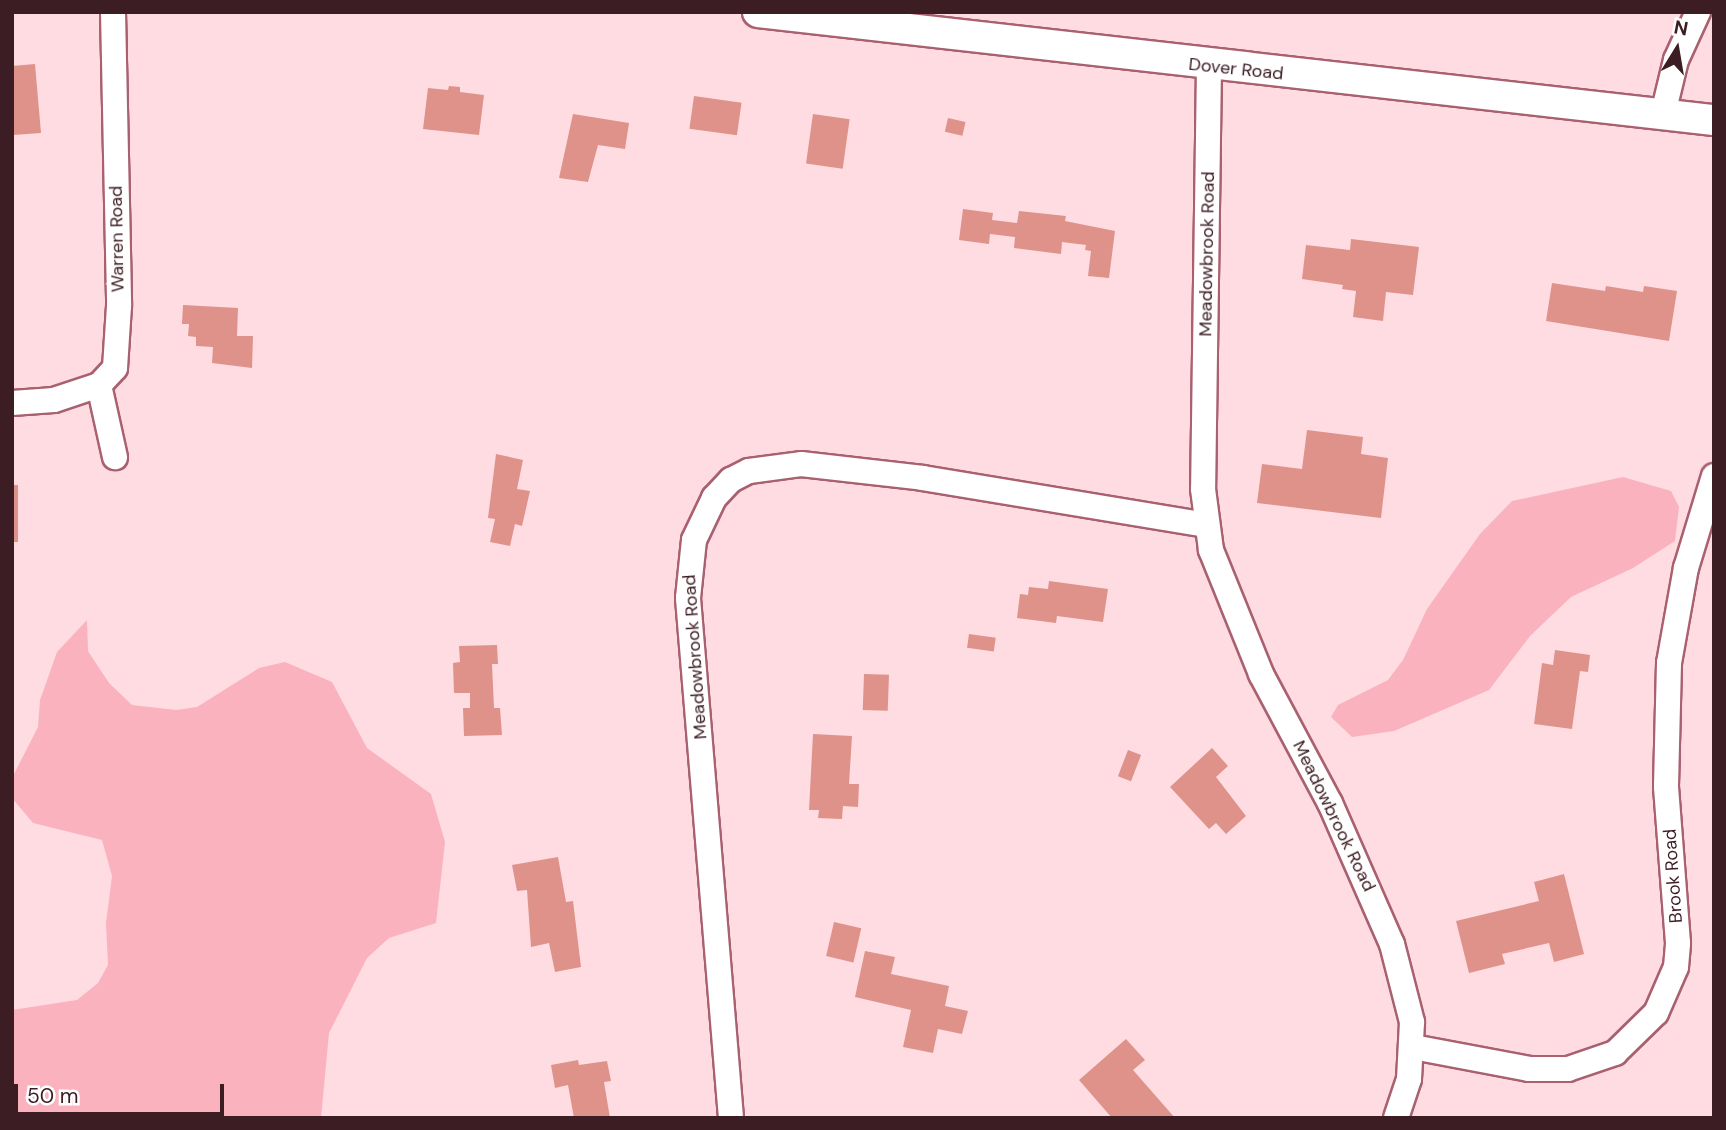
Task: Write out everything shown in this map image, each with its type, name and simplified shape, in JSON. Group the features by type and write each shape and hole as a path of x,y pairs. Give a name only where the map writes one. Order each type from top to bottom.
{"street":[{"name":"Warren Road","path":"99,385 115,369 119,306 113,12"},
{"name":"Dover Road","path":"758,12 1209,66 1714,120"},
{"path":"1663,114 1676,60 1698,12"},
{"name":"Meadowbrook Road","path":"1209,66 1203,454 1206,525 1218,575 1261,674 1374,897 1406,995 1413,1046 1396,1118"},
{"path":"12,403 54,400 99,385 115,457"},
{"name":"Meadowbrook Road","path":"731,1118 688,598 694,540 713,498 730,480 748,471 801,464 923,478 1206,525"},
{"name":"Brook Road","path":"1413,1046 1529,1069 1568,1069 1615,1053 1638,1035 1662,1002 1676,967 1678,943 1666,786 1670,663 1686,568 1714,476"}],"shaded area":[{"path":"1623,477 1671,491 1679,507 1675,541 1633,568 1571,597 1530,636 1489,690 1394,731 1352,737 1331,717 1338,705 1388,680 1403,660 1427,609 1480,534 1512,501"},
{"path":"87,620 88,651 109,683 132,705 176,710 197,707 259,668 285,662 332,682 367,748 431,794 445,842 436,923 389,938 367,958 329,1033 321,1118 12,1118 12,1010 77,1000 98,983 108,965 106,923 112,876 102,840 33,823 12,798 12,778 38,727 40,700 57,652"}],"building":[{"path":"35,64 41,133 13,135 12,66"},
{"path":"449,86 460,87 460,92 484,95 479,135 423,129 428,88 448,90"},
{"path":"694,96 742,103 737,135 689,129"},
{"path":"573,114 629,123 625,149 598,145 588,182 559,178"},
{"path":"813,114 850,119 843,169 806,164"},
{"path":"948,118 966,122 962,136 945,132"},
{"path":"963,209 993,213 992,220 1017,223 1019,211 1066,216 1065,221 1115,231 1109,278 1088,276 1091,251 1085,250 1086,245 1062,242 1061,254 1014,248 1015,237 990,234 989,244 959,240"},
{"path":"1351,239 1419,247 1413,295 1386,292 1383,321 1353,317 1356,291 1342,289 1343,285 1302,279 1306,245 1350,250"},
{"path":"1552,283 1605,291 1606,286 1643,292 1644,286 1677,291 1669,341 1546,321"},
{"path":"183,305 238,308 237,336 253,336 252,368 212,363 213,347 196,346 196,337 188,336 189,324 182,324"},
{"path":"1307,430 1363,437 1361,454 1388,458 1381,518 1257,503 1262,464 1302,469"},
{"path":"496,454 523,460 517,489 530,491 522,526 515,524 510,546 490,542 495,519 488,518"},
{"path":"12,485 18,485 18,542 12,542"},
{"path":"1049,581 1108,589 1103,622 1057,616 1056,623 1017,618 1020,594 1028,595 1029,587 1048,589"},
{"path":"969,634 996,638 994,652 967,648"},
{"path":"497,645 498,664 492,664 494,708 500,708 502,735 464,736 463,708 470,708 470,693 454,693 453,663 460,662 459,646"},
{"path":"1555,650 1590,655 1588,672 1580,671 1572,729 1534,724 1542,663 1553,665"},
{"path":"864,674 889,675 888,711 863,710"},
{"path":"813,734 852,736 849,784 859,784 858,807 843,806 842,819 818,818 819,810 809,810"},
{"path":"1212,748 1228,766 1216,777 1246,816 1226,834 1216,823 1209,829 1170,787"},
{"path":"1128,750 1141,755 1131,781 1118,776"},
{"path":"558,857 566,902 573,901 581,967 555,972 549,943 531,947 527,890 517,891 512,865"},
{"path":"1564,874 1584,954 1554,962 1549,943 1502,954 1505,964 1469,973 1456,921 1539,901 1534,882"},
{"path":"834,922 861,928 853,962 826,956"},
{"path":"865,951 895,957 891,974 949,986 945,1006 968,1011 962,1034 938,1029 933,1053 903,1047 911,1010 855,997"},
{"path":"1126,1039 1145,1060 1133,1070 1175,1118 1112,1118 1079,1080"},
{"path":"578,1060 579,1065 607,1061 611,1081 604,1082 610,1118 574,1118 568,1085 555,1088 551,1065"}]}
